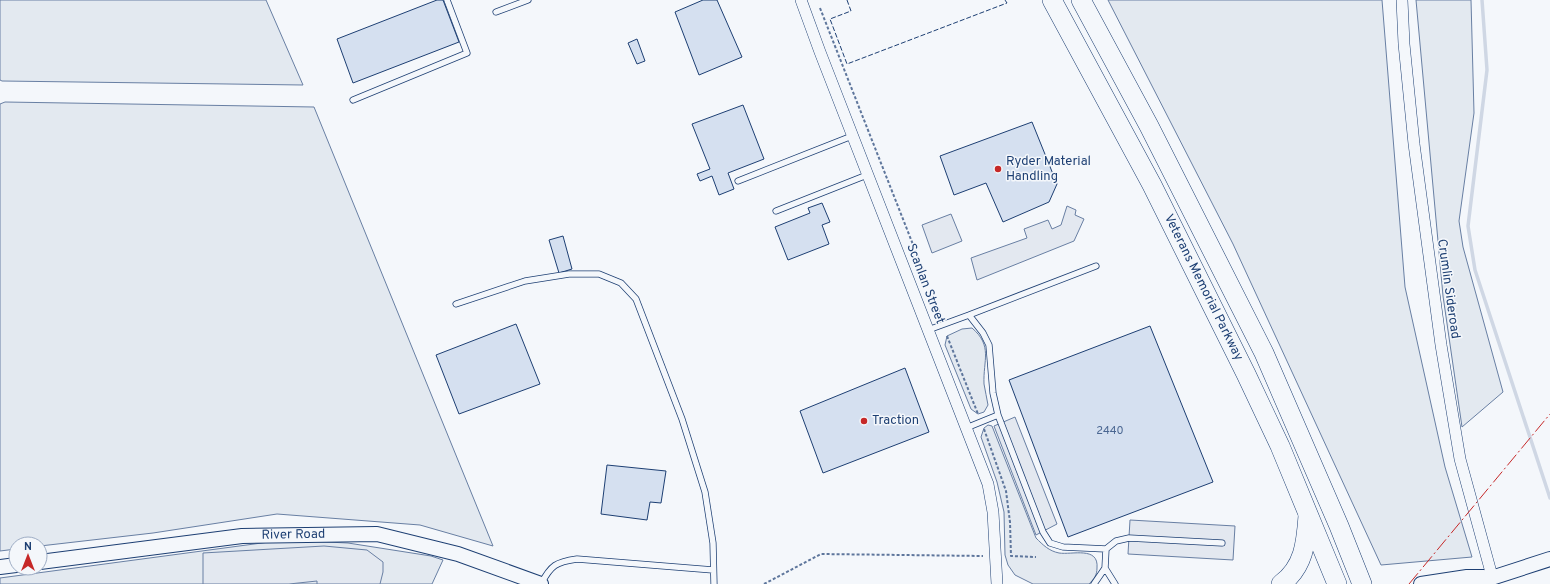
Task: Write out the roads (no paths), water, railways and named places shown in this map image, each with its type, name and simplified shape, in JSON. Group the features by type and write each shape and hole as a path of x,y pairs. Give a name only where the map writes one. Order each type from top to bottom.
{"highway":[{"name":"Veterans Memorial Parkway","path":"1052,0 1152,185 1246,374 1309,513 1337,584"},
{"name":"Veterans Memorial Parkway","path":"1081,0 1149,126 1264,353 1330,504 1362,584"},
{"path":"1281,584 1297,567 1305,549 1309,513"}],"street":[{"name":"Scanlan Street","path":"801,0 867,175 988,484 993,512 997,584"},
{"name":"Crumlin Sideroad","path":"1402,0 1404,44 1414,144 1441,345 1460,459 1492,576"},
{"name":"River Road","path":"48,561 242,536 377,534 458,554 541,584"},
{"path":"1473,584 1492,576 1545,560"},
{"path":"1421,584 1467,577 1492,576"}],"lane":[{"path":"353,100 467,53 447,0"},
{"path":"496,12 528,0"},
{"path":"738,181 852,136"},
{"path":"776,211 867,175"},
{"path":"928,330 1096,266"},
{"path":"456,304 525,281 569,274 600,274 621,283 636,299 682,419 703,485 713,543 714,584"},
{"path":"969,315 983,332 990,344 993,393 998,415 1043,532 1050,543 1063,548 1106,549 1116,541 1129,538 1222,543"},
{"path":"966,428 998,415"},
{"path":"1094,584 1105,568 1106,549"},
{"path":"541,584 549,570 560,562 577,559 713,570"},
{"path":"1105,568 1115,584"}],"waterway":[{"path":"1482,0 1487,70 1468,226 1475,270 1550,498"}],"place":[{"name":"Ryder Material Handling","path":"998,169"},
{"name":"Traction","path":"864,421"}]}
